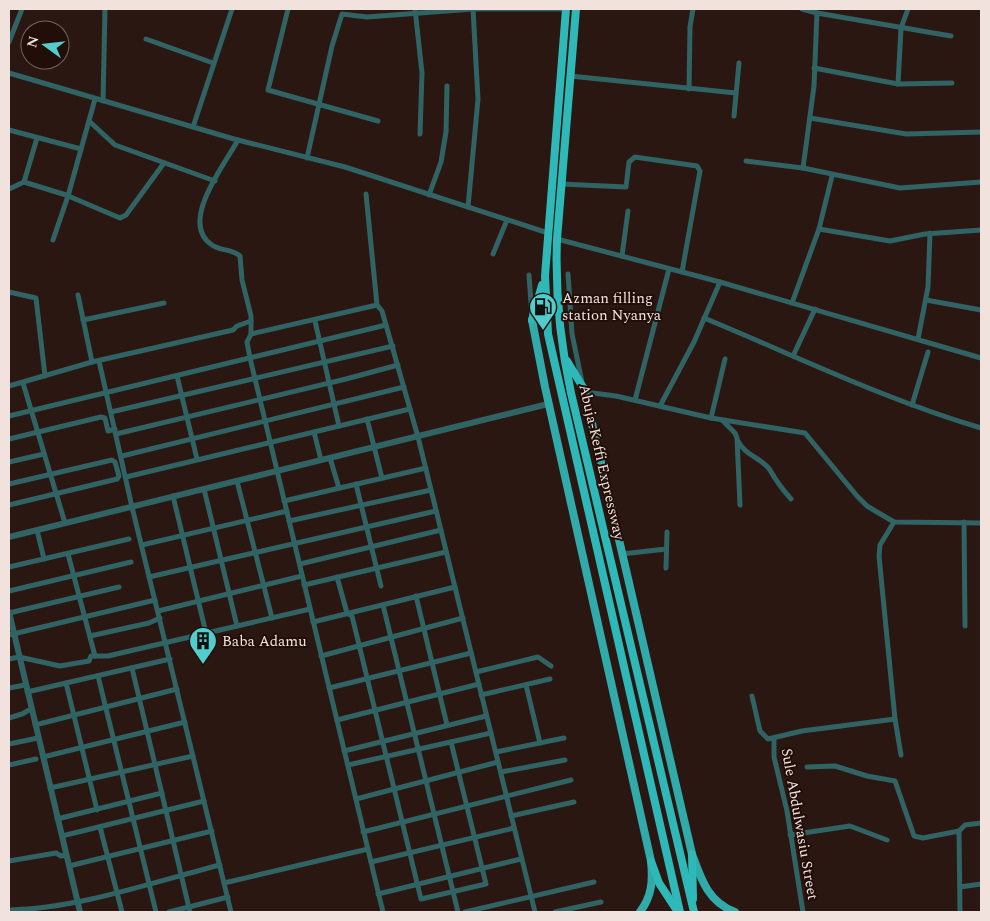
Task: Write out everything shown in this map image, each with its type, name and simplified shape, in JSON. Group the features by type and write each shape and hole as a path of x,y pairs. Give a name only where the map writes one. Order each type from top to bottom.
{"highway":[{"name":"Abuja-Keffi Expressway","path":"566,9 545,276 546,321 552,359 679,912"},
{"name":"Abuja-Keffi Expressway","path":"576,9 557,239 557,308 563,351 693,910"},
{"path":"532,320 545,276"},
{"path":"563,351 584,391"},
{"path":"692,854 693,910"},
{"path":"651,861 659,883 679,912"}],"main road":[{"path":"532,320 548,404 651,861 653,885 651,894 640,912"},
{"name":"Abuja-Keffi Expressway","path":"584,391 692,854 705,889 721,905 735,912"}],"street":[{"path":"9,42 22,9"},
{"path":"103,101 105,9"},
{"path":"193,127 232,9"},
{"path":"288,9 268,90 378,121"},
{"path":"307,158 318,104 342,14 367,16 473,9 566,9"},
{"path":"468,207 478,99 473,9"},
{"path":"689,88 690,27 694,9"},
{"path":"802,9 951,36"},
{"path":"898,84 901,28 908,9"},
{"path":"415,12 422,73 420,134"},
{"path":"803,168 810,118 817,13"},
{"path":"146,39 214,63"},
{"path":"734,116 739,64"},
{"path":"814,68 898,84 952,83"},
{"path":"9,73 238,140 345,167 548,233"},
{"path":"570,76 736,93"},
{"path":"430,195 441,162 446,132 447,86"},
{"path":"53,240 68,196 94,99"},
{"path":"810,118 906,134 981,132"},
{"path":"89,121 115,145 215,181"},
{"path":"9,130 80,149"},
{"path":"24,182 37,138"},
{"path":"238,140 201,204 200,223 203,236 212,246 240,256 242,280 251,321 251,334 247,342 250,358 383,912"},
{"path":"561,184 626,187 629,162 635,157 697,166 700,171 682,272"},
{"path":"746,161 803,168 832,176 906,189 924,185 981,182"},
{"path":"9,189 24,182 68,196 120,218 124,217 164,162"},
{"path":"792,303 819,229 832,176"},
{"path":"366,194 377,305 380,307 393,346 418,437 535,912"},
{"path":"622,256 628,211"},
{"path":"493,254 507,220"},
{"path":"819,229 890,241 930,233 981,230"},
{"path":"918,339 926,300 930,266 930,233"},
{"path":"557,239 720,282 981,358"},
{"path":"635,400 669,269"},
{"path":"568,274 572,334 584,391 635,400 711,418 805,433 862,501 894,522 981,523"},
{"path":"528,275 532,320"},
{"path":"660,406 720,282"},
{"path":"9,292 36,298 45,376"},
{"path":"78,295 92,362"},
{"path":"926,300 981,310"},
{"path":"84,320 164,303"},
{"path":"251,334 315,321 377,305"},
{"path":"793,356 814,309"},
{"path":"704,318 912,404 981,428"},
{"path":"9,386 99,360 233,330 236,326 251,321"},
{"path":"315,321 338,426"},
{"path":"9,416 386,325"},
{"path":"111,412 256,380 393,346"},
{"path":"912,404 928,352"},
{"path":"711,418 725,359"},
{"path":"99,360 132,507 231,912"},
{"path":"9,439 103,417 108,431 116,432 188,418 260,399 329,384 398,365"},
{"path":"178,376 197,459"},
{"path":"24,383 65,523"},
{"path":"122,456 404,387"},
{"path":"9,536 548,404"},
{"path":"126,477 410,409"},
{"path":"368,419 382,478"},
{"path":"722,420 735,433 740,446 770,470 774,479 791,499"},
{"path":"314,432 320,460"},
{"path":"737,438 740,505"},
{"path":"9,462 44,454"},
{"path":"330,458 338,488"},
{"path":"9,484 112,460 116,462 119,476 118,479 9,506"},
{"path":"284,501 426,468"},
{"path":"237,481 272,618"},
{"path":"356,484 381,586"},
{"path":"204,489 238,626"},
{"path":"289,521 431,490"},
{"path":"173,496 206,633"},
{"path":"142,545 287,511"},
{"path":"149,576 436,511"},
{"path":"894,522 880,545 879,556 894,719 901,755"},
{"path":"964,522 964,626"},
{"path":"37,530 44,559"},
{"path":"300,564 441,530"},
{"path":"666,568 667,532"},
{"path":"9,567 129,539"},
{"path":"622,554 666,549"},
{"path":"304,585 446,552"},
{"path":"68,554 95,656"},
{"path":"9,591 74,574 131,562"},
{"path":"158,611 302,576"},
{"path":"338,577 347,613 352,616 360,646 422,899 486,885 451,742"},
{"path":"80,912 50,788 40,758 38,738 19,657 11,635 9,612 119,586"},
{"path":"313,622 455,587"},
{"path":"416,596 447,725"},
{"path":"11,635 155,600"},
{"path":"383,605 458,912"},
{"path":"9,659 19,657 67,666 89,661 89,657 108,656 310,608"},
{"path":"90,636 160,618"},
{"path":"322,656 463,618"},
{"path":"329,688 471,653"},
{"path":"476,672 538,657 551,666"},
{"path":"27,692 170,659"},
{"path":"132,668 190,910"},
{"path":"98,676 123,770 156,912"},
{"path":"481,694 550,679"},
{"path":"66,683 97,810"},
{"path":"337,720 479,684"},
{"path":"9,688 25,685"},
{"path":"526,685 540,744"},
{"path":"35,725 177,689"},
{"path":"752,696 760,731 768,739 802,731 894,719"},
{"path":"9,718 31,709"},
{"path":"344,751 486,716"},
{"path":"9,765 185,722"},
{"path":"348,765 491,733"},
{"path":"9,744 38,738"},
{"path":"496,752 564,738"},
{"name":"Sule Abdulwasiu Street","path":"774,739 774,757 803,912"},
{"path":"50,788 154,763 193,756"},
{"path":"501,772 565,760"},
{"path":"356,799 498,762"},
{"path":"807,767 835,766 866,776 895,781 914,836 923,838 959,831 965,824 981,823"},
{"path":"364,832 507,794 571,780"},
{"path":"58,819 162,793"},
{"path":"62,836 204,801"},
{"path":"511,816 574,802"},
{"path":"790,835 850,826 887,840"},
{"path":"100,827 122,912"},
{"path":"371,862 514,828"},
{"path":"69,866 142,850 212,831"},
{"path":"959,831 960,910"},
{"path":"224,883 368,849"},
{"path":"9,862 56,853 62,856 66,855"},
{"path":"378,894 521,859"},
{"path":"9,910 38,909 78,901 220,865"},
{"path":"465,912 594,882"},
{"path":"960,887 981,884"},
{"path":"169,912 190,910 228,897"},
{"path":"555,912 601,902"}],"place":[{"name":"Azman filling station Nyanya","path":"543,331"},
{"name":"Baba Adamu","path":"203,665"}]}
